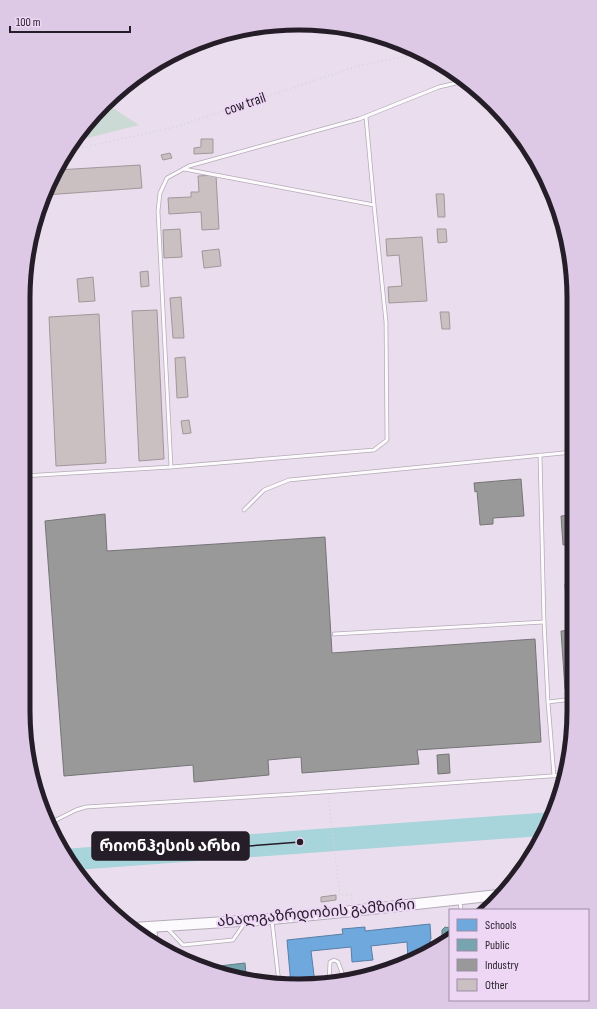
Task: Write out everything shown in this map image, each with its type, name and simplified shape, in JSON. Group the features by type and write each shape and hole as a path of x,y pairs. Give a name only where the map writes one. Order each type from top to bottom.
{"main road":[{"name":"ახალგაზრდობის გამზირი","path":"140,928 272,919 492,896"}],"street":[{"path":"153,927 154,937"}],"lane":[{"path":"172,467 158,212 160,193 167,178 189,166 366,116 439,87 458,82"},
{"path":"30,476 172,467 374,450 387,440 386,322 366,116"},
{"path":"184,169 374,205"},
{"path":"244,510 264,490 289,480 567,453"},
{"path":"540,455 544,622 554,776"},
{"path":"334,634 544,622"},
{"path":"548,702 567,700"},
{"path":"54,821 76,810 86,807 559,775"},
{"path":"460,899 461,909"},
{"path":"272,919 278,978"},
{"path":"165,926 183,945 233,940 247,921"},
{"path":"329,977 330,962 334,960 338,962 343,975"}],"path":[{"name":"cow trail","path":"76,148 175,127 358,66 411,55"},
{"path":"327,792 340,896 351,895 353,911"}],"shaded area":[{"path":"111,107 139,125 82,140"}],"water":[{"path":"547,812 535,836 82,870 68,849"}],"building: Schools":[{"path":"430,924 431,944 408,956 407,942 371,946 373,960 352,962 351,947 311,951 314,978 290,979 287,940 343,934 342,929 365,927 365,931"}],"building: Public":[{"path":"445,927 449,928 449,933 442,938 442,930"},
{"path":"245,963 246,974 229,970 216,966"}],"building: Industry":[{"path":"521,479 524,516 493,518 493,524 480,525 477,491 475,492 474,483"},
{"path":"105,514 107,551 325,537 332,653 535,639 541,742 417,750 419,764 302,773 301,757 268,760 269,775 194,782 193,765 64,776 45,521"},
{"path":"561,516 567,516 567,545 563,545"},
{"path":"565,584 567,584 567,598 566,598"},
{"path":"567,630 567,689 565,689 561,631"},
{"path":"449,754 450,773 438,774 437,755"}],"building: Other":[{"path":"201,139 213,139 213,153 194,154 194,148 201,147"},
{"path":"170,153 172,158 163,160 161,155"},
{"path":"140,165 142,188 51,195 63,170"},
{"path":"216,175 219,229 202,230 201,212 169,214 168,198 191,197 191,192 199,192 198,176"},
{"path":"436,194 444,194 445,217 438,217"},
{"path":"180,229 182,257 164,258 163,230"},
{"path":"437,229 446,229 447,242 438,243"},
{"path":"422,237 427,301 389,303 388,287 402,286 399,255 387,256 386,239"},
{"path":"219,249 221,266 204,268 202,251"},
{"path":"148,271 149,286 141,287 140,272"},
{"path":"93,277 95,301 79,302 77,279"},
{"path":"181,297 184,338 173,338 170,298"},
{"path":"157,310 164,459 139,461 132,311"},
{"path":"440,312 449,312 450,329 442,329"},
{"path":"99,314 106,463 56,466 49,317"},
{"path":"185,357 188,397 177,398 175,358"},
{"path":"189,420 191,433 183,434 181,421"},
{"path":"336,895 336,900 321,902 321,897"}],"place":[{"name":"რიონჰესის არხი","path":"300,842"}]}
